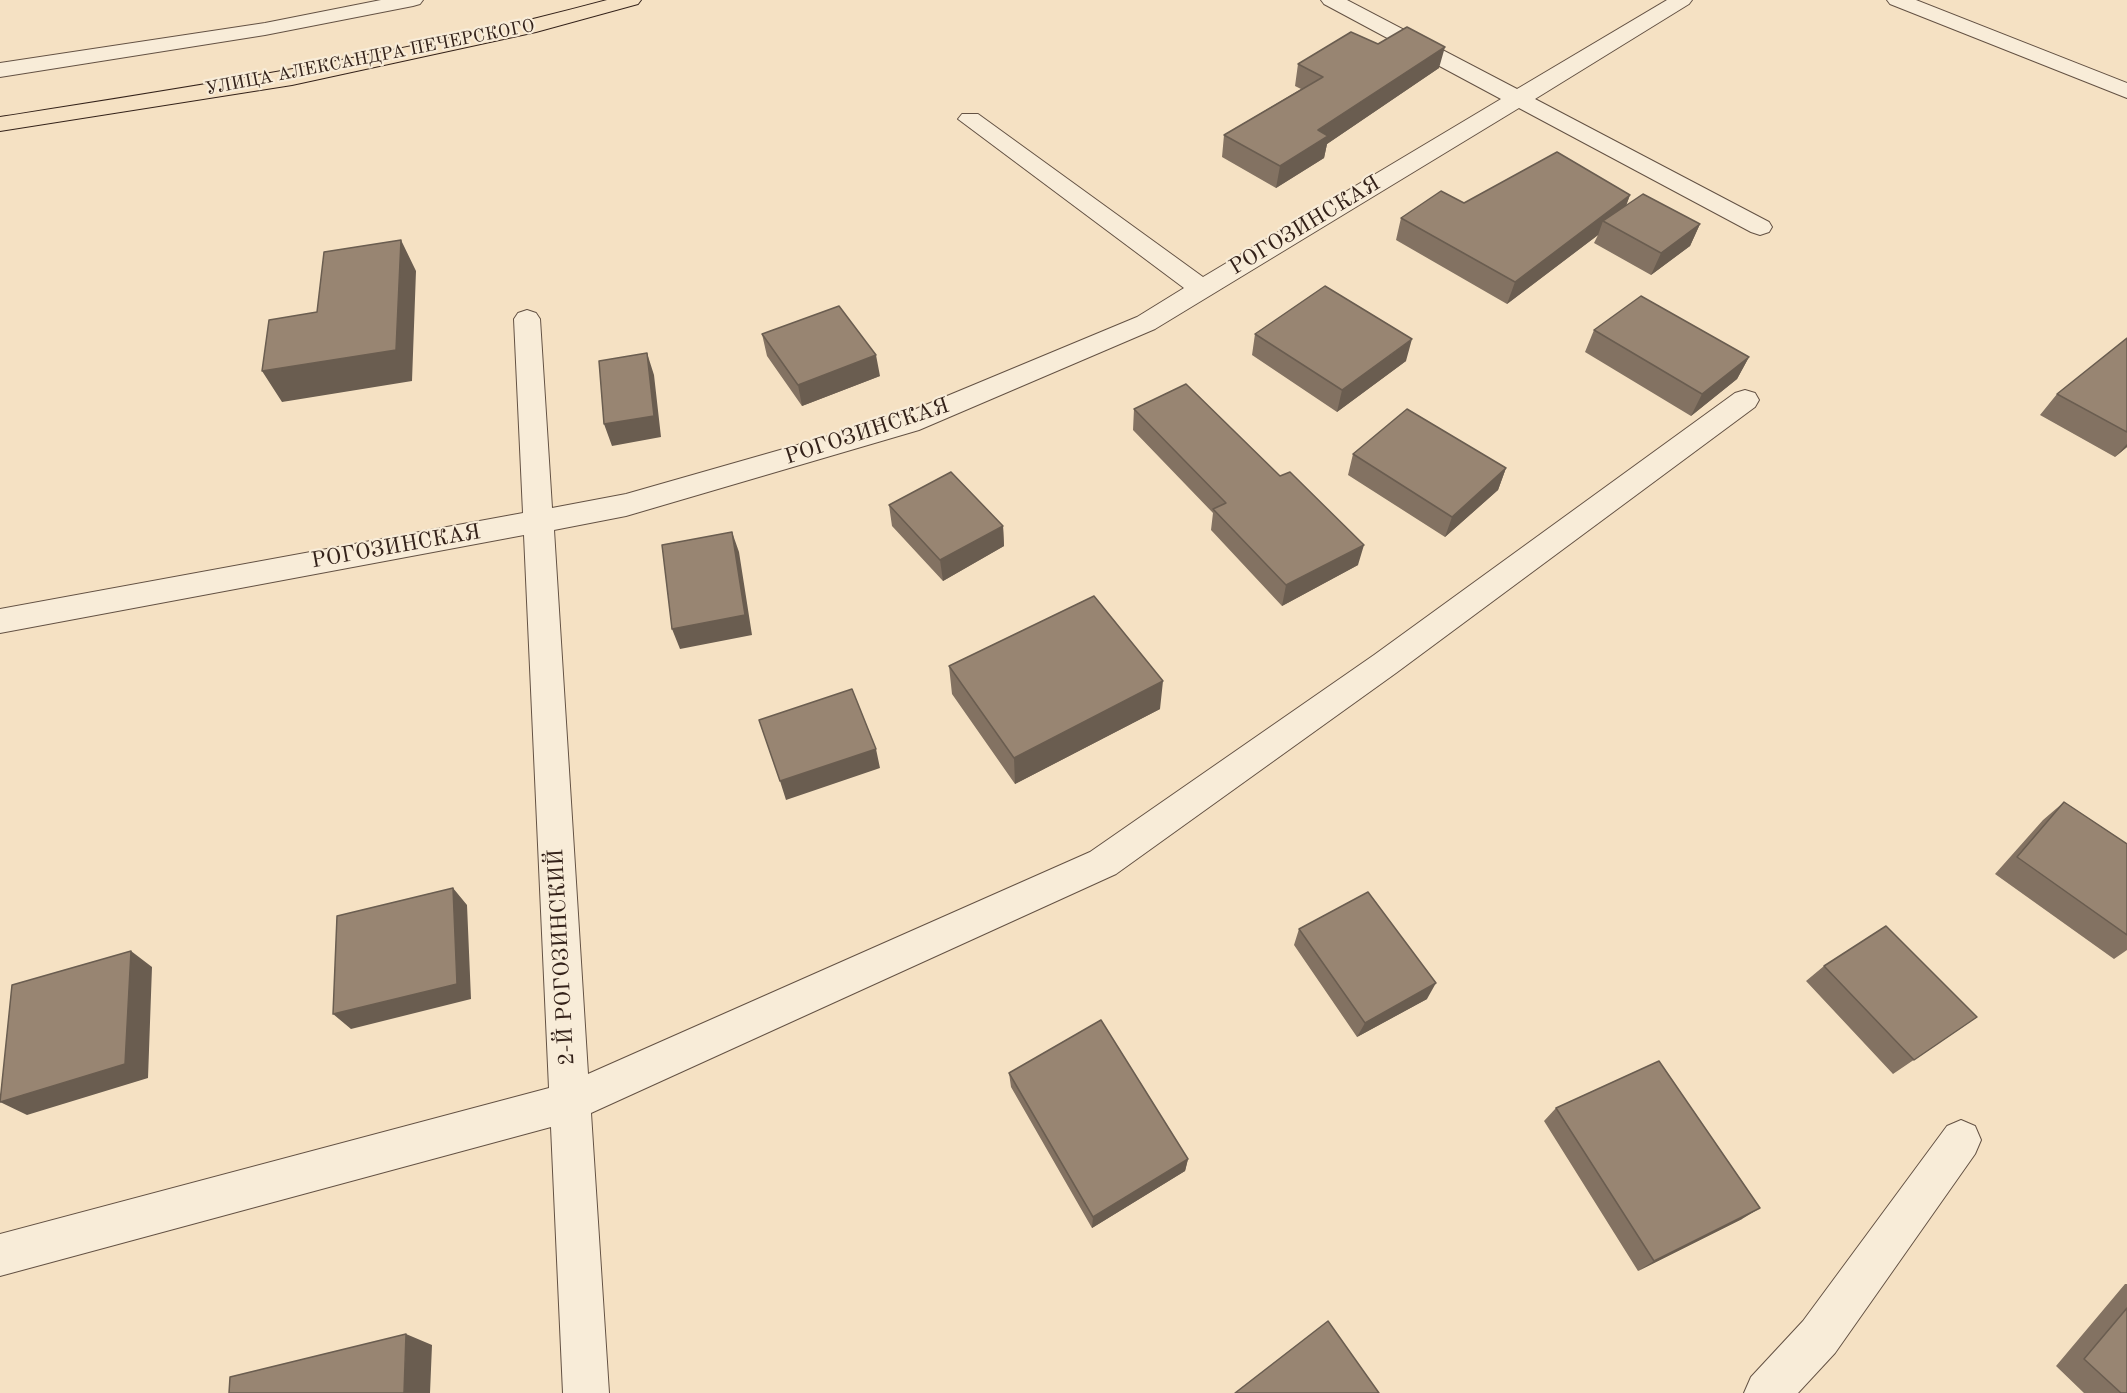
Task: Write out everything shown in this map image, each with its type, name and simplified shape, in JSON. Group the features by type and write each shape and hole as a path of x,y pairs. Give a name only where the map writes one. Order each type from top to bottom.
{"main road":[{"name":"УЛИЦА АЛЕКСАНДРА ПЕЧЕРСКОГО","path":"0,124 292,78 536,26 631,0"}],"street":[{"path":"0,70 265,29 413,0"},
{"path":"1331,0 1760,227"},
{"name":"РОГОЗИНСКАЯ","path":"0,621 626,505 909,423 1146,322 1682,0"},
{"path":"1897,0 2127,91"},
{"path":"970,119 1202,288"},
{"name":"2-Й РОГОЗИНСКИЙ","path":"527,319 586,1393"},
{"path":"0,1255 570,1102 1103,863 1385,664 1745,400"},
{"path":"1767,1393 1819,1337 1961,1140"}],"building":[{"path":"1407,27 1445,47 1318,130 1328,136 1280,166 1224,135 1323,77 1298,64 1351,32 1378,44"},
{"path":"1557,152 1630,195 1515,282 1401,218 1441,191 1464,203"},
{"path":"1643,194 1700,224 1661,253 1603,221"},
{"path":"401,240 396,350 262,371 269,320 317,312 324,252"},
{"path":"1325,286 1412,339 1342,390 1255,334"},
{"path":"1641,296 1749,357 1702,394 1594,330"},
{"path":"839,306 876,355 798,385 762,334"},
{"path":"2127,338 2127,432 2057,394"},
{"path":"647,353 654,416 604,424 599,361"},
{"path":"1186,384 1280,476 1290,472 1364,545 1286,585 1213,509 1226,503 1134,409"},
{"path":"1407,409 1506,468 1452,517 1353,454"},
{"path":"951,472 1003,526 940,560 889,505"},
{"path":"732,532 745,615 672,629 662,545"},
{"path":"1094,596 1163,681 1014,758 949,666"},
{"path":"852,689 876,749 780,781 759,720"},
{"path":"2064,802 2127,844 2127,935 2017,857"},
{"path":"453,888 457,984 333,1014 337,916"},
{"path":"1368,892 1436,983 1365,1023 1299,929"},
{"path":"1886,926 1977,1017 1914,1060 1824,966"},
{"path":"131,951 125,1064 0,1102 12,985"},
{"path":"1101,1020 1188,1159 1093,1217 1009,1073"},
{"path":"1659,1061 1760,1208 1654,1261 1556,1108"},
{"path":"2127,1308 2127,1393 2121,1393 2084,1359"},
{"path":"1328,1321 1379,1393 1235,1393"},
{"path":"406,1334 404,1393 229,1393 230,1377"}]}
